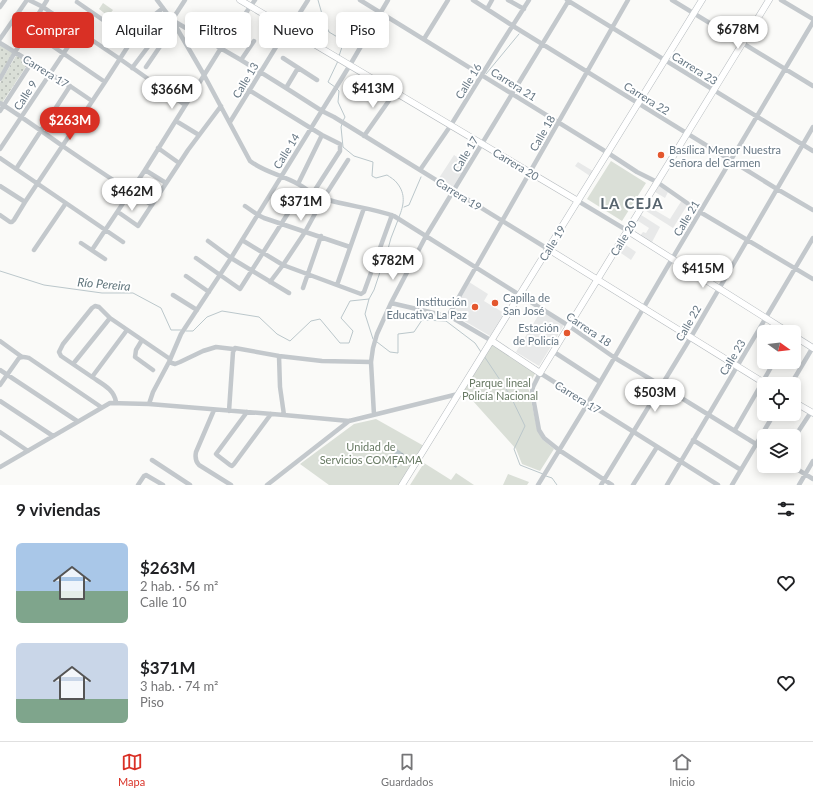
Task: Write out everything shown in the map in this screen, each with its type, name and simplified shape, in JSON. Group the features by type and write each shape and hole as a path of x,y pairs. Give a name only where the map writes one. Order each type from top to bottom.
{"main road":[{"name":"Carrera 20","path":"240,0 261,12"},
{"name":"Calle 19","path":"402,485 702,0"},
{"name":"Calle 20","path":"540,373 769,0"},
{"name":"Carrera 20","path":"322,48 578,201"},
{"name":"Carrera 20","path":"628,231 777,325"},
{"name":"Carrera 19","path":"548,249 757,379"},
{"path":"801,340 813,347"},
{"name":"Carrera 17","path":"492,341 540,373"},
{"path":"801,406 812,413"}],"street":[{"path":"0,7 5,0"},
{"path":"0,39 28,0 49,12"},
{"path":"40,12 48,0"},
{"name":"Carrera 19","path":"157,0 166,12"},
{"path":"177,12 185,0"},
{"path":"247,12 255,0"},
{"path":"301,12 308,0"},
{"name":"Carrera 21","path":"360,0 379,12"},
{"name":"Calle 14","path":"382,12 388,0"},
{"path":"424,39 448,0"},
{"name":"Carrera 22","path":"473,0 587,72 813,210"},
{"path":"487,9 492,0"},
{"path":"508,0 524,9"},
{"name":"Calle 16","path":"420,170 451,125 529,0"},
{"name":"Carrera 23","path":"568,0 813,151"},
{"name":"Calle 17","path":"374,415 371,362 373,348 377,334 391,302 426,236 568,0"},
{"name":"Calle 18","path":"448,316 628,0"},
{"path":"672,0 813,86"},
{"path":"781,0 813,21"},
{"path":"77,2 91,12"},
{"path":"158,12 163,8"},
{"name":"Carrera 21","path":"389,18 637,172 657,182 700,212 813,280"},
{"name":"Calle 21","path":"539,484 615,358 813,21"},
{"name":"Carrera 18","path":"177,29 230,122 250,161 259,168 282,176 323,199 393,215 569,326 615,358 756,444"},
{"path":"132,68 154,39 156,39 161,43 161,45 146,67"},
{"path":"242,60 254,40"},
{"path":"94,42 185,105"},
{"name":"Carrera 17","path":"0,43 70,86 92,102"},
{"path":"0,79 18,48"},
{"path":"54,48 105,82"},
{"name":"Calle 9","path":"0,149 67,48"},
{"path":"0,215 10,222 14,220 127,48"},
{"path":"92,250 131,192 221,48"},
{"name":"Carrera 19","path":"221,48 548,249"},
{"name":"Calle 13","path":"230,122 276,48"},
{"name":"Calle 14","path":"149,404 181,334 220,276 360,48"},
{"path":"283,58 317,80"},
{"path":"0,111 2,104 32,62"},
{"path":"286,88 298,68"},
{"path":"16,169 70,86"},
{"path":"250,90 322,135 340,144 340,151 313,193"},
{"path":"364,136 395,92"},
{"path":"2,104 62,146 152,205"},
{"path":"118,212 138,226 179,163 221,106"},
{"path":"176,121 199,135"},
{"name":"Calle 22","path":"601,485 662,386 813,127"},
{"path":"298,184 322,135"},
{"path":"158,148 179,163"},
{"path":"0,165 1,159 123,242"},
{"path":"270,282 305,232 323,199 348,160"},
{"path":"145,170 166,183"},
{"path":"0,186 26,202"},
{"path":"196,258 240,289 304,188"},
{"name":"Carrera 20","path":"578,201 628,231"},
{"path":"34,250 66,203"},
{"path":"246,206 258,215 350,247"},
{"path":"337,285 364,208"},
{"path":"242,240 283,265 358,294 363,294 393,215"},
{"path":"303,288 321,236"},
{"name":"Calle 23","path":"667,485 813,238"},
{"path":"208,242 231,258 289,293"},
{"path":"81,243 105,259"},
{"path":"186,276 209,292"},
{"path":"173,295 197,310"},
{"name":"Carrera 17","path":"391,302 448,316 492,341"},
{"path":"116,402 114,394 111,390 60,356 59,352 63,344 94,307 99,307 110,318 175,364 203,351 216,347 236,348 279,356 330,362 371,362"},
{"path":"73,364 110,318"},
{"path":"92,377 127,330"},
{"path":"142,340 136,350 135,357 153,370"},
{"path":"0,341 22,357 29,358 101,407"},
{"path":"795,377 813,347"},
{"path":"229,411 234,349"},
{"path":"554,352 600,382"},
{"path":"279,356 280,387 284,415"},
{"path":"0,385 16,362 22,357"},
{"path":"0,370 77,421"},
{"path":"540,373 532,392 539,430 544,438 559,450 612,485"},
{"name":"Carrera 17","path":"540,373 718,485"},
{"path":"0,467 110,402 349,421 458,394"},
{"path":"735,430 757,394"},
{"path":"0,402 52,436"},
{"path":"214,410 196,452 196,461 199,465 231,485"},
{"path":"247,412 216,454 232,466 271,414"},
{"path":"800,429 812,413"},
{"path":"336,420 338,430"},
{"path":"267,485 349,421"},
{"path":"732,485 770,421"},
{"path":"0,432 28,451"},
{"path":"693,440 741,470"},
{"path":"633,485 657,447"},
{"path":"152,460 190,485"},
{"path":"799,485 813,461"},
{"path":"801,472 813,479"},
{"path":"138,485 146,475 163,485"}],"shaded area":[{"path":"454,155 467,164 453,187 439,178"},
{"path":"578,162 593,171 590,176 575,166"},
{"path":"660,186 668,192 665,198 655,192"},
{"path":"682,200 688,204 673,228 643,209 646,205 670,219"},
{"path":"638,213 660,227 651,244 639,237 643,232 646,233 649,228 635,219"},
{"path":"620,241 636,252 631,260 615,249"},
{"name":"Institución Educativa La Paz","path":"469,282 488,294 484,301 504,313 490,336 451,313"},
{"path":"541,311 564,325 539,366 516,352"}],"green space":[{"path":"103,3 113,10 111,12 103,12 99,9"},
{"path":"0,44 13,52 0,75"},
{"path":"17,54 29,62 2,103 0,101 0,83"},
{"path":"611,161 646,183 622,221 587,199"},
{"name":"Parque lineal Policía Nacional","path":"493,343 536,372 528,386 537,428 542,439 554,449 540,471 522,464 516,449 464,391"},
{"name":"Unidad de Servicios COMFAMA","path":"376,419 424,446 399,485 329,485 300,464 354,424"},
{"path":"424,463 451,480 456,473 474,485 410,485"},
{"path":"508,474 529,482 527,485 503,485"}],"water":[{"path":"397,449 404,454 396,468 389,463"}],"waterway":[{"path":"318,0 329,32 344,41 339,56"},
{"path":"486,74 519,34"},
{"path":"335,87 328,82 338,61"},
{"path":"337,89 339,91 338,102 345,117 343,121"},
{"path":"342,124 343,147 354,156 373,162 372,176 376,178 387,175 400,187 403,200 399,217"},
{"path":"404,207 409,205 421,177"},
{"path":"369,299 374,290 398,220"},
{"name":"Río Pereira","path":"0,271 44,285 102,293 133,293 161,308 171,330 181,330"},
{"name":"Río Pereira","path":"186,331 193,331 207,317 222,311 259,317 277,334 290,341 311,321 320,319 340,343 349,343 353,331 341,318 350,301 369,299 365,314 373,339"},
{"name":"Río Pereira","path":"377,342 390,352 398,353 398,334 414,332 422,320 446,321 475,343 481,352"},
{"name":"Río Pereira","path":"484,356 510,395 525,426 514,449 520,465 543,474"},
{"name":"Río Pereira","path":"546,476 552,478 557,485"}],"place":[{"name":"Basílica Menor Nuestra Señora del Carmen","path":"661,155"},
{"name":"Capilla de San José","path":"495,303"},
{"name":"Institución Educativa La Paz","path":"475,307"},
{"name":"Estación de Policía","path":"567,333"}],"district":[{"name":"LA CEJA","path":"632,203"}]}
